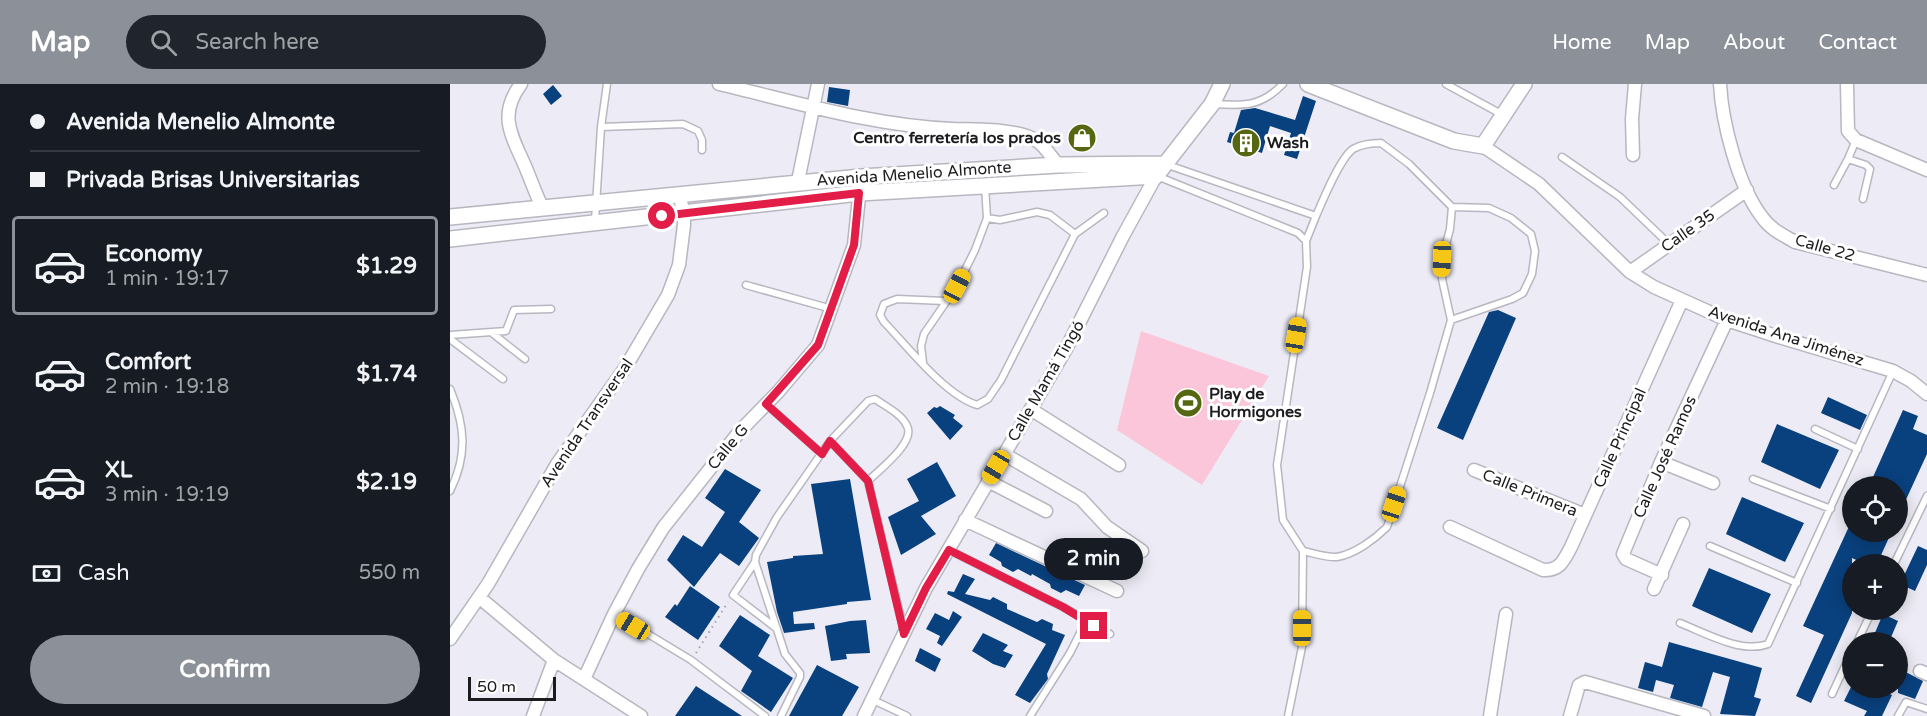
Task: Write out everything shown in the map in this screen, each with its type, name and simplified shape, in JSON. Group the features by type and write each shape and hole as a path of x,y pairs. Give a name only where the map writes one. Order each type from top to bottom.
{"street":[{"path":"521,84 510,102 507,122 511,137 543,209"},
{"path":"719,84 812,108 915,127 994,130 1016,134 1037,141 1058,165"},
{"path":"798,181 818,84"},
{"name":"Calle Mamá Tingó","path":"864,716 926,588 964,520 1032,410 1160,170 1212,104 1221,84"},
{"name":"Avenida Ana Jiménez","path":"1308,84 1454,141 1483,146 1539,184 1630,272 1654,287 1727,320 1893,371 1911,381 1927,394"},
{"path":"1483,146 1524,84"},
{"path":"1633,155 1632,119 1635,84"},
{"name":"Calle 22","path":"1720,84 1728,138 1747,190 1761,217 1776,231 1795,242 1927,275"},
{"path":"1847,84 1848,131 1856,140 1927,170"},
{"name":"Avenida Menelio Almonte","path":"450,217 798,181 1058,165 1160,170"},
{"name":"Avenida Menelio Almonte","path":"450,239 859,193 1160,170"},
{"name":"Calle G","path":"584,679 614,614 663,528 740,431 818,345 854,245 861,177"},
{"name":"Calle 35","path":"1630,272 1747,190"},
{"name":"Avenida Transversal","path":"450,639 480,598 557,464 625,368 668,295 679,265 684,214 679,194"},
{"name":"Calle Principal","path":"1450,527 1544,570 1552,570 1561,565 1682,300"},
{"name":"Calle José Ramos","path":"1662,575 1626,559 1623,554 1661,462 1727,320"},
{"path":"1032,410 1119,465"},
{"path":"1004,454 1080,499 1107,527 1142,550"},
{"path":"1661,462 1713,483"},
{"name":"Calle Primera","path":"1474,470 1585,515"},
{"path":"988,481 1046,511"},
{"path":"964,520 1117,591"},
{"path":"1654,589 1683,524"},
{"path":"480,598 554,660 584,679 625,711 641,716"},
{"path":"1490,716 1506,614"},
{"path":"533,716 554,660"},
{"path":"1570,716 1579,685 1585,682 1704,716"}],"lane":[{"path":"595,223 601,127 607,84"},
{"path":"1212,104 1239,106 1260,102 1273,95 1283,84"},
{"path":"1446,84 1503,115"},
{"path":"601,127 683,124 698,131 702,140 702,150"},
{"path":"1834,185 1856,140"},
{"path":"1288,716 1302,648 1303,551 1283,520 1276,465 1307,267 1306,241 1341,165 1352,150 1365,144 1381,143 1409,164 1452,207 1489,208 1511,218 1531,234 1535,251 1532,274 1523,293 1451,320"},
{"path":"1562,157 1620,197 1669,244"},
{"path":"1848,159 1866,165 1870,169 1863,199"},
{"path":"1160,170 1316,216"},
{"path":"1160,170 1298,233 1306,241"},
{"path":"924,364 921,346 924,334 957,286 975,250 987,218 985,185"},
{"path":"1303,551 1337,557 1376,538 1387,527 1451,320 1442,279 1442,259 1450,228 1452,207"},
{"path":"987,218 1000,220 1037,212 1050,215 1075,234"},
{"path":"945,301 897,300 884,304 880,309 880,315 934,376 969,402 977,405 988,399 1001,380 1075,234 1104,213"},
{"path":"746,285 832,309"},
{"path":"450,337 506,331 514,310 551,309"},
{"path":"492,332 525,359"},
{"path":"450,337 503,379"},
{"path":"1680,623 1745,648 1758,648 1768,644 1893,371"},
{"path":"450,389 462,426 464,446 450,491"},
{"path":"777,628 733,595 755,562 756,555 777,517 830,441 871,399 875,399 902,419 909,433 901,449 868,481"},
{"path":"766,404 822,454"},
{"path":"1815,429 1858,448"},
{"path":"830,441 868,481 904,634"},
{"path":"1753,479 1830,509"},
{"path":"1899,554 1927,496"},
{"path":"1710,546 1797,583"},
{"path":"949,550 1063,607 1110,634"},
{"path":"755,562 787,658 800,673 781,716"},
{"path":"614,614 691,660 765,716"},
{"path":"1030,716 1070,653 1086,621"},
{"path":"1832,694 1842,672"},
{"path":"873,700 907,716"},
{"path":"1898,716 1906,702 1927,709"}],"path":[{"path":"691,660 733,595"}],"shaded area":[{"name":"Play de Hormigones","path":"1141,331 1269,376 1202,485 1117,430"}],"building":[{"path":"553,85 562,96 551,105 543,94"},
{"path":"829,87 850,90 848,106 827,102"},
{"path":"1303,96 1316,101 1297,159 1284,155 1291,133 1270,126 1262,153 1227,142 1230,132 1234,133 1241,110 1255,108 1295,120"},
{"path":"1498,310 1516,318 1463,440 1437,428 1489,312"},
{"path":"1828,397 1867,415 1860,430 1821,413"},
{"path":"940,406 955,415 953,418 963,426 950,440 927,413 934,407"},
{"path":"1903,410 1918,416 1913,429 1927,435 1927,454 1908,495 1908,476 1873,476"},
{"path":"1777,424 1839,450 1820,489 1761,462"},
{"path":"937,462 956,496 921,516 936,534 901,555 888,517 919,501 907,479"},
{"path":"725,469 761,490 739,522 759,538 739,566 720,553 694,587 667,560 683,535 702,547 725,512 705,498"},
{"path":"850,479 871,600 793,612 794,624 814,623 815,629 784,633 777,612 767,562 793,558 793,556 823,554 811,484"},
{"path":"1742,497 1804,523 1785,562 1726,534"},
{"path":"1842,542 1887,542 1882,554 1842,554 1842,620 1849,620 1811,703 1796,696 1824,635 1803,626"},
{"path":"996,543 1085,585 1079,596 1066,590 1061,593 1032,574 1031,576 1018,569 1013,572 1002,566 1001,562 989,555"},
{"path":"1918,546 1927,550 1927,565 1915,591 1908,588 1908,567"},
{"path":"1709,568 1771,594 1752,633 1692,606"},
{"path":"963,574 975,579 965,594 990,600 993,597 1007,604 1007,609 1037,622 1042,619 1053,624 1052,630 1065,635 1047,674 1048,679 1030,703 1015,695 1046,644 947,594 948,591 954,592"},
{"path":"690,586 720,607 698,640 665,617 675,604 677,606"},
{"path":"953,611 962,617 942,646 937,643 940,636 926,629 935,613 949,620"},
{"path":"740,615 770,635 758,656 793,678 771,712 741,691 752,671 719,646"},
{"path":"866,620 870,653 846,654 847,659 831,661 825,626"},
{"path":"1880,620 1898,621 1893,632 1875,632"},
{"path":"983,633 1008,645 1003,651 1013,655 1005,668 993,664 972,651"},
{"path":"1669,642 1762,668 1754,697 1761,699 1755,716 1720,714 1730,677 1713,672 1702,707 1670,698 1674,685 1656,680 1653,692 1638,688 1645,662 1662,667"},
{"path":"920,648 941,659 935,672 915,661"},
{"path":"817,665 859,687 842,716 789,716"},
{"path":"1908,673 1923,681 1915,699 1908,697"},
{"path":"696,686 742,716 675,716"},
{"path":"1846,698 1891,698 1882,716 1864,716 1867,711 1844,701"}],"place":[{"name":"Centro ferretería los prados","path":"1082,138"},
{"name":"Wash","path":"1246,143"},
{"name":"Play de Hormigones","path":"1188,403"}],"route":[{"path":"662,216 859,193 854,245 818,345 766,404 822,454 830,441 868,481 904,634 926,588 949,550 1063,607 1094,626"}]}
